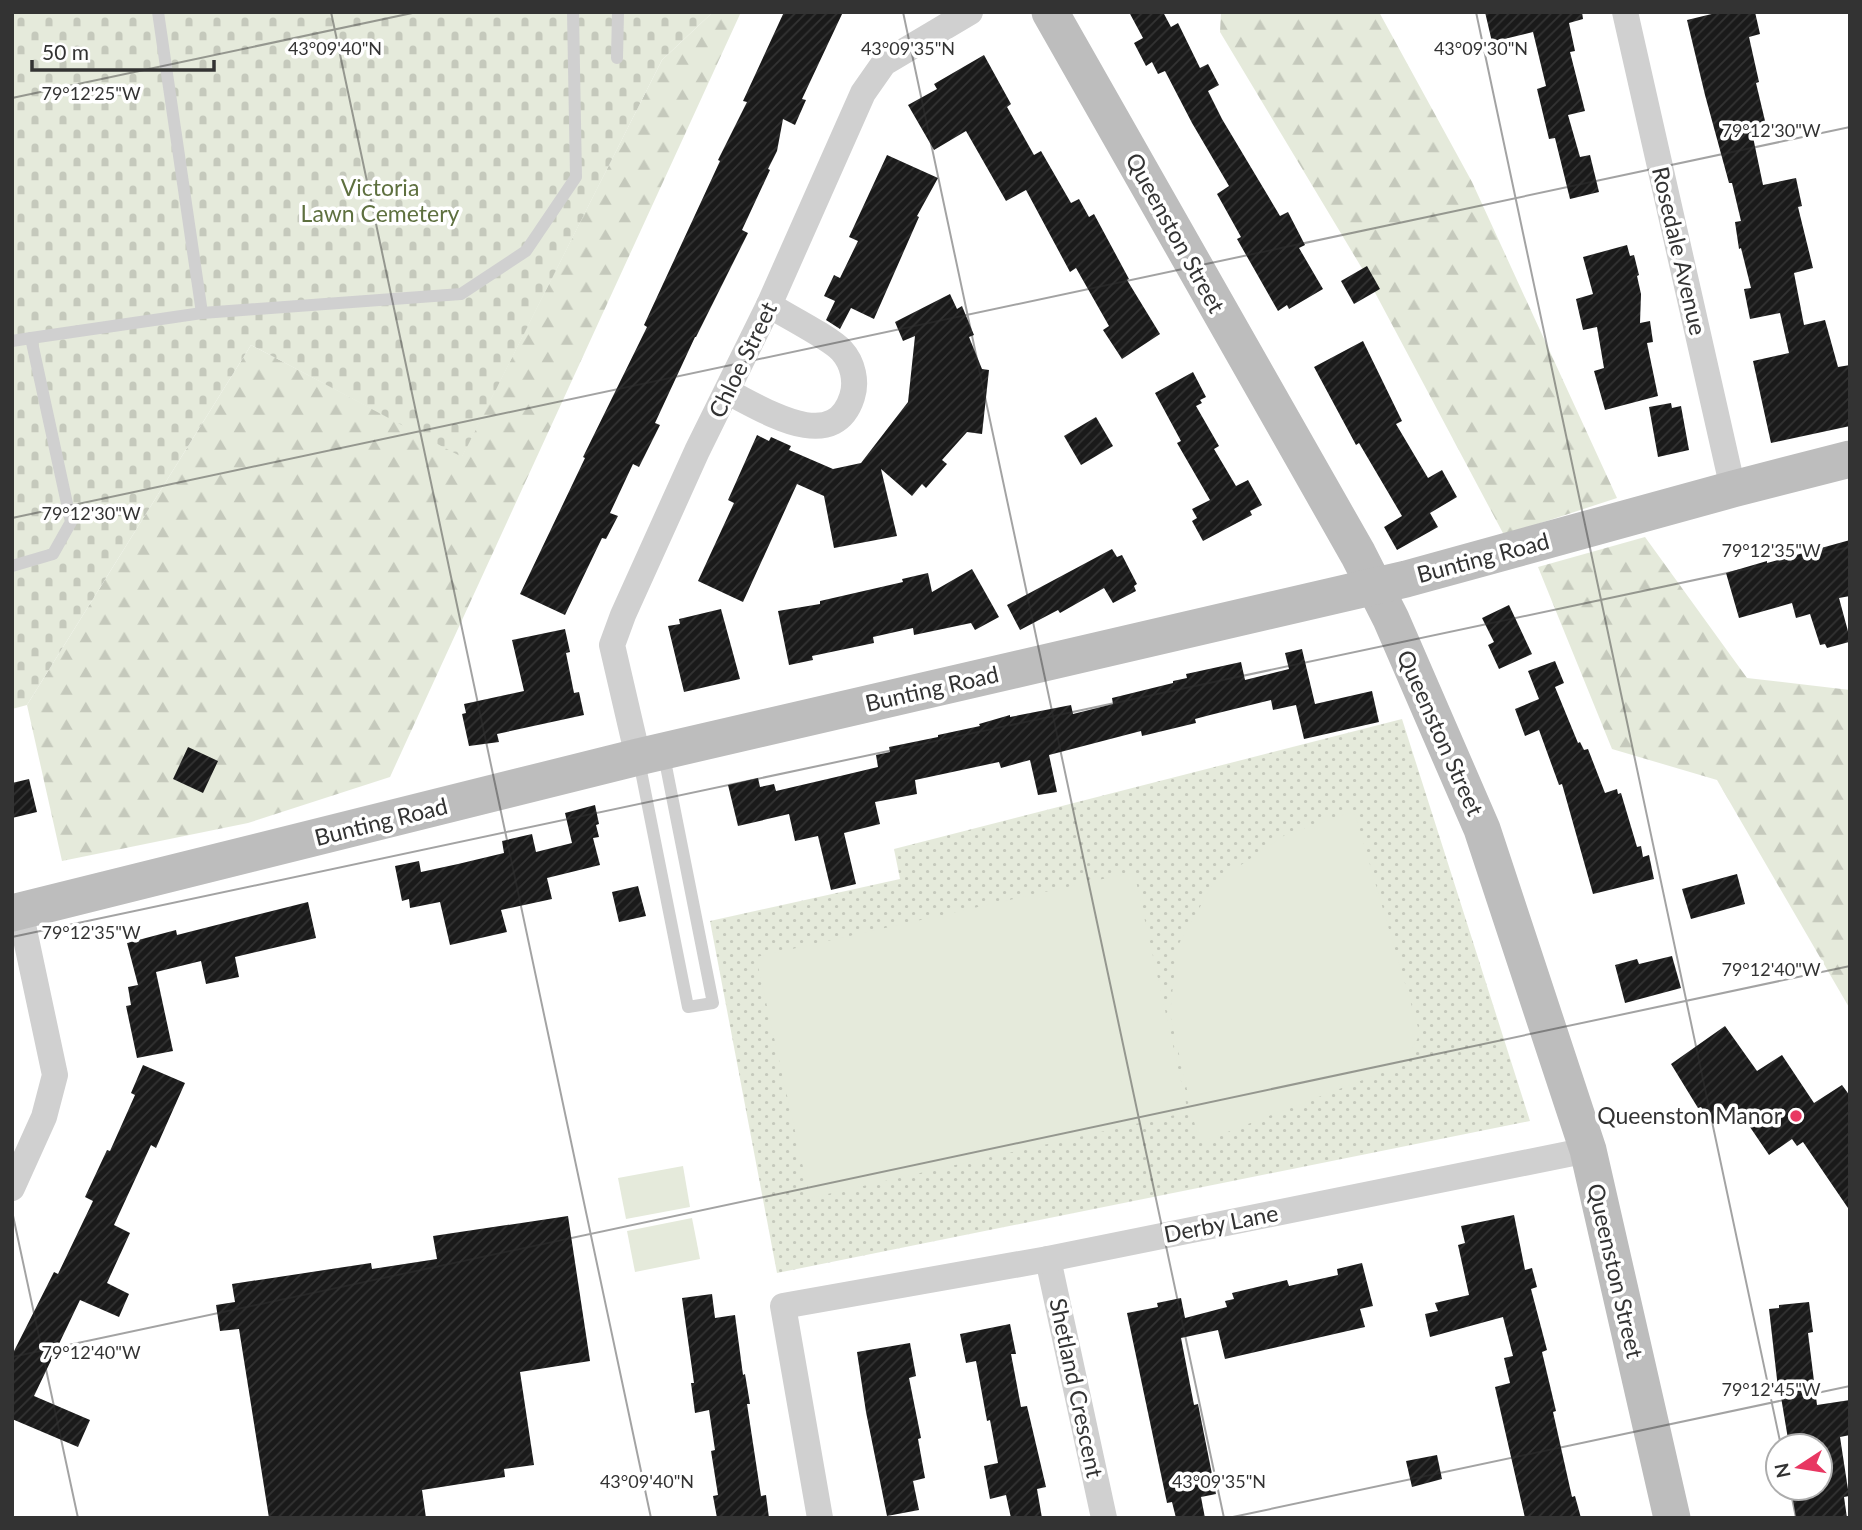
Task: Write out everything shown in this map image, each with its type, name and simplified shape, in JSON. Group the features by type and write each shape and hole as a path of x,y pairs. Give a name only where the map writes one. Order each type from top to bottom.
{"main road":[{"name":"Queenston Street","path":"1050,12 1375,586 1482,830 1588,1150 1672,1518"},
{"name":"Bunting Road","path":"16,912 650,754 1375,586 1850,459"}],"street":[{"name":"Chloe Street","path":"650,754 612,645 623,615 697,452 769,305 863,93 884,63 970,12"},
{"name":"Rosedale Avenue","path":"1625,12 1733,489"},
{"path":"728,393 793,423 819,426 837,420 849,407 854,392 854,374 842,351 769,305"},
{"path":"12,1188 44,1117 55,1075 16,912"},
{"name":"Derby Lane","path":"820,1518 783,1306 1048,1259 1588,1150"},
{"name":"Shetland Crescent","path":"1048,1259 1104,1518"}],"lane":[{"path":"158,12 202,313"},
{"path":"12,341 202,313 461,294 526,250 576,177 573,12"},
{"path":"617,58 618,12"},
{"path":"12,566 53,554 71,523 31,338"},
{"path":"650,754 713,1003 688,1007 650,754"}],"green space":[{"name":"Victoria Lawn Cemetery","path":"12,12 713,12 662,60 462,457 251,345 27,705 12,709"},
{"path":"713,12 741,12 390,777 248,823 62,861 27,705 251,345 462,456 662,60"},
{"path":"1221,12 1379,12 1472,182 1617,498 1504,535 1363,270 1220,32"},
{"path":"1645,537 1747,678 1850,690 1850,1009 1717,780 1612,749 1538,567"},
{"path":"1402,719 1530,1121 777,1273 710,921 900,879 894,849"},
{"path":"1354,811 1420,1034 1404,1064 1199,1143 1170,1014 1177,947 1213,884 1285,835"},
{"path":"1134,872 1188,1112 810,1198 756,957"},
{"path":"683,1166 690,1207 626,1219 618,1178"},
{"path":"692,1218 700,1259 635,1272 627,1231"}],"building":[{"path":"784,12 843,12 802,99 806,100 795,125 783,119 777,151 768,169 770,170 742,230 748,233 655,423 660,425 639,467 633,464 610,513 618,516 606,539 602,538 565,615 520,594 647,327 644,325 747,102 743,101"},
{"path":"1129,12 1163,12 1171,27 1178,23 1200,68 1208,64 1219,85 1208,91 1222,119 1280,216 1288,212 1305,245 1299,248 1323,289 1289,309 1287,305 1278,311 1237,239 1241,237 1217,194 1229,186 1165,71 1158,74 1152,62 1146,66 1134,43 1143,38"},
{"path":"1485,12 1582,12 1583,19 1569,23 1575,51 1570,52 1585,111 1568,115 1580,157 1590,155 1599,192 1570,199 1555,138 1549,139 1537,89 1546,86 1533,32 1492,42"},
{"path":"1720,12 1755,12 1760,34 1749,37 1766,125 1756,127 1758,136 1753,137 1763,185 1796,178 1802,206 1798,207 1813,268 1794,273 1804,325 1825,320 1838,367 1850,365 1850,426 1771,443 1753,361 1789,353 1780,313 1750,319 1744,289 1751,288 1741,248 1739,249 1735,222 1741,221 1687,20"},
{"path":"984,55 1011,104 1007,107 1034,155 1041,151 1071,203 1079,199 1089,217 1094,214 1129,279 1127,280 1160,334 1122,359 1103,330 1109,326 1076,268 1070,272 1026,190 1006,201 966,131 934,150 908,105 937,89 934,84"},
{"path":"887,155 938,178 917,216 919,217 874,319 851,308 840,329 826,320 835,301 824,296 834,275 840,278 858,241 849,237"},
{"path":"1627,245 1630,256 1634,255 1639,275 1640,323 1650,321 1653,342 1647,343 1658,396 1605,410 1594,371 1604,368 1597,327 1583,330 1576,299 1593,294 1583,257"},
{"path":"1367,266 1380,289 1354,304 1341,281"},
{"path":"950,294 957,309 962,306 974,335 969,337 982,369 989,370 982,434 967,432 942,460 947,464 926,488 922,484 912,496 881,469 897,536 834,548 824,496 797,484 743,602 698,581 734,503 728,500 757,435 769,441 771,437 791,446 789,450 833,469 861,463 908,402 915,336 903,341 895,322"},
{"path":"1363,341 1402,421 1396,424 1428,478 1442,470 1457,497 1430,513 1438,527 1397,550 1384,527 1402,516 1359,443 1356,445 1314,367"},
{"path":"1193,372 1206,397 1196,406 1219,446 1214,449 1236,486 1248,480 1262,505 1250,511 1252,515 1203,541 1192,521 1197,518 1192,509 1210,500 1177,443 1181,441 1155,393"},
{"path":"1671,403 1672,408 1681,406 1689,450 1658,457 1649,407"},
{"path":"1096,417 1113,446 1081,465 1064,436"},
{"path":"1850,540 1850,596 1839,598 1849,642 1827,648 1825,644 1820,645 1810,614 1796,618 1792,603 1739,618 1726,573"},
{"path":"1112,549 1117,557 1122,555 1137,584 1134,586 1136,591 1113,603 1104,588 1060,613 1058,610 1020,630 1007,605"},
{"path":"972,569 999,617 975,630 971,623 914,635 913,628 873,637 874,643 812,656 813,660 789,665 778,611 820,604 820,601 903,582 902,579 928,573 932,592"},
{"path":"1509,605 1532,654 1499,669 1488,645 1494,642 1482,618"},
{"path":"721,609 740,679 684,692 668,626 680,624 679,619"},
{"path":"565,629 570,652 566,653 574,693 579,692 584,715 497,734 499,742 469,746 462,714 466,713 464,704 524,691 512,640"},
{"path":"1302,649 1315,704 1372,691 1379,722 1304,739 1296,705 1273,710 1271,700 1195,719 1196,723 1142,736 1141,731 1049,755 1057,792 1038,795 1030,760 1001,768 999,762 915,780 917,794 875,802 880,824 844,833 856,884 831,890 818,836 795,841 789,814 738,826 728,785 758,778 760,787 774,784 776,791 836,777 878,767 876,755 890,752 889,747 980,726 979,724 1010,715 1071,705 1073,714 1113,704 1112,698 1173,683 1187,678 1186,674 1241,662 1245,680 1289,669 1285,653"},
{"path":"1555,661 1564,683 1555,687 1578,743 1580,742 1584,750 1588,749 1605,793 1617,789 1618,794 1621,793 1637,847 1641,846 1643,857 1649,855 1654,879 1593,894 1562,784 1559,785 1539,730 1525,736 1515,709 1539,699 1528,671"},
{"path":"188,747 218,761 203,793 173,779"},
{"path":"29,779 37,812 12,818 12,783"},
{"path":"595,805 599,837 593,838 600,865 547,878 552,899 501,910 507,932 450,945 440,902 410,908 409,899 402,901 395,866 419,861 421,872 458,864 504,853 502,841 532,834 536,852 572,843 565,813"},
{"path":"1737,874 1745,904 1691,919 1682,889"},
{"path":"638,886 646,916 619,922 612,892"},
{"path":"308,902 316,938 235,957 239,977 206,984 201,961 156,972 173,1051 137,1058 126,1006 131,1005 128,987 138,985 127,943 176,930 177,935"},
{"path":"1672,956 1681,988 1625,1003 1615,965 1637,959 1639,964"},
{"name":"Queenston Manor","path":"1725,1026 1757,1071 1782,1055 1814,1103 1842,1085 1850,1096 1850,1211 1803,1142 1797,1146 1792,1139 1769,1155 1737,1108 1713,1124 1701,1107 1698,1108 1671,1064"},
{"path":"143,1065 185,1083 156,1148 151,1145 114,1225 130,1233 107,1283 129,1294 119,1317 80,1300 34,1396 90,1420 78,1447 12,1419 12,1355 54,1272 58,1274 93,1201 85,1197 107,1150 110,1151 135,1095 131,1093"},
{"path":"1514,1215 1525,1270 1532,1268 1537,1287 1531,1289 1547,1350 1542,1352 1556,1411 1553,1412 1572,1497 1575,1496 1581,1518 1525,1518 1495,1387 1510,1383 1504,1358 1513,1356 1503,1317 1430,1337 1425,1314 1438,1311 1435,1303 1469,1295 1458,1245 1465,1243 1461,1226"},
{"path":"568,1216 590,1361 520,1372 534,1465 504,1469 505,1477 422,1490 426,1518 269,1518 239,1329 220,1331 216,1305 235,1302 232,1284 371,1263 372,1269 437,1259 433,1236"},
{"path":"1362,1263 1373,1306 1360,1309 1365,1327 1225,1359 1218,1330 1181,1338 1194,1405 1198,1404 1216,1494 1201,1497 1205,1518 1176,1518 1172,1502 1167,1503 1127,1313 1158,1307 1157,1303 1181,1298 1185,1318 1227,1307 1225,1301 1234,1299 1232,1293 1287,1280 1289,1286 1338,1275 1337,1269"},
{"path":"712,1294 715,1318 735,1315 750,1404 747,1404 761,1496 766,1495 769,1518 717,1518 713,1496 718,1495 711,1451 715,1450 709,1410 695,1413 691,1383 694,1383 682,1298"},
{"path":"1809,1302 1813,1332 1808,1333 1817,1405 1850,1400 1850,1435 1840,1437 1849,1496 1844,1497 1847,1518 1796,1518 1793,1502 1834,1502 1834,1432 1787,1432 1779,1397 1769,1309 1779,1308 1779,1305"},
{"path":"1010,1324 1016,1354 1011,1354 1021,1407 1027,1406 1046,1487 1037,1489 1042,1518 1011,1518 1006,1495 990,1499 984,1466 998,1463 976,1361 966,1363 960,1334"},
{"path":"910,1343 916,1376 909,1378 921,1438 918,1439 925,1478 913,1481 919,1510 887,1516 857,1352"},
{"path":"1437,1455 1442,1479 1412,1487 1406,1461"}],"place":[{"name":"Queenston Manor","path":"1796,1116"}]}
